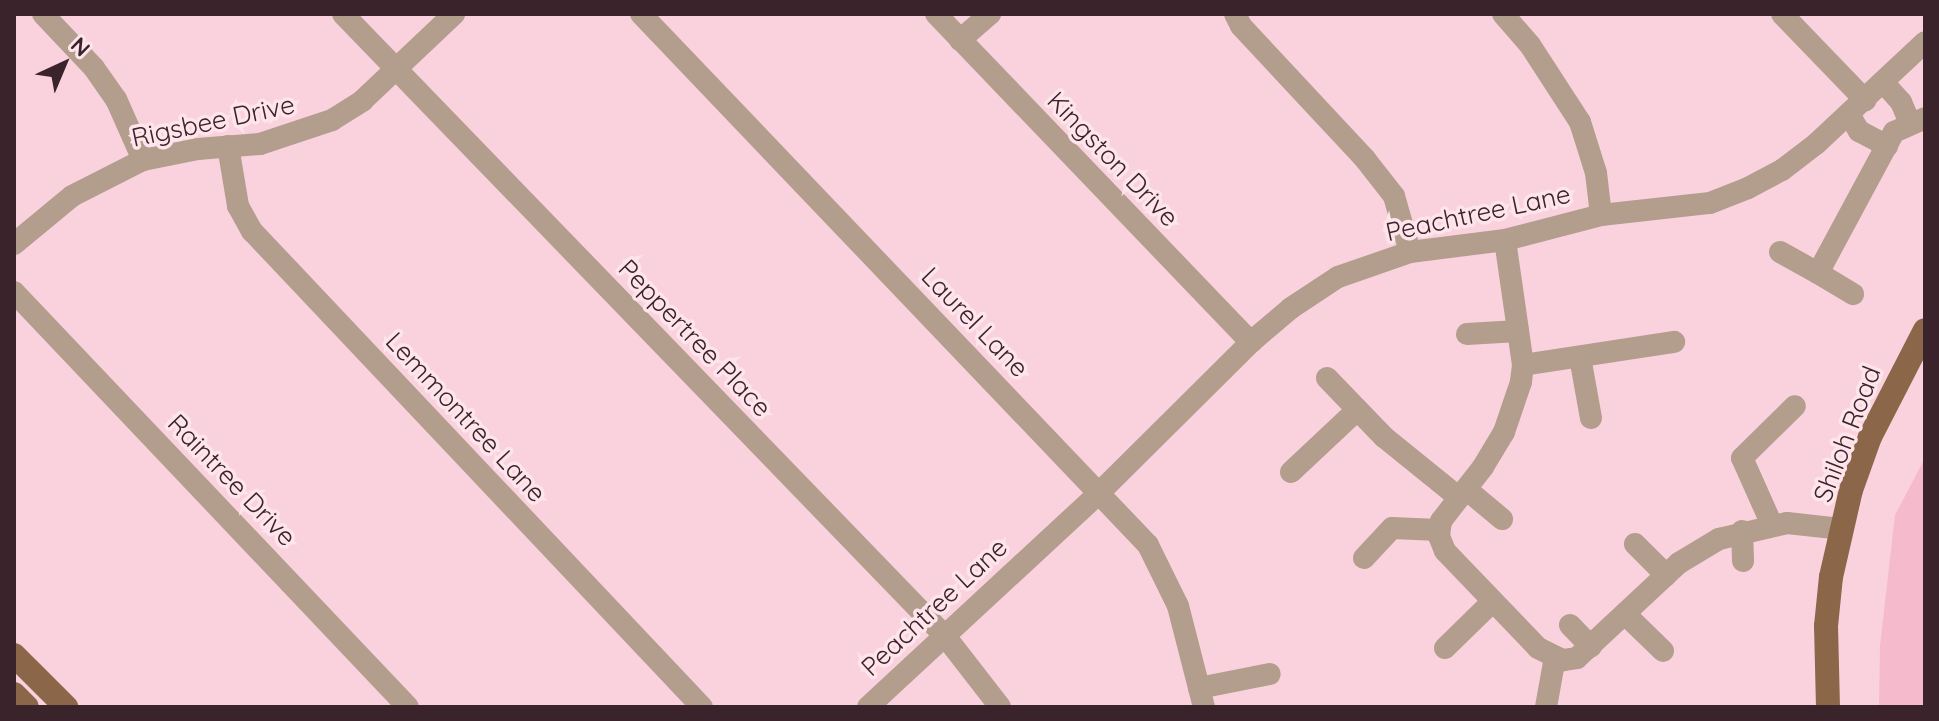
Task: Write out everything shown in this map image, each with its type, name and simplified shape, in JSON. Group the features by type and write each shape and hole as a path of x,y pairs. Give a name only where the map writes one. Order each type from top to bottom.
{"main road":[{"name":"Shiloh Road","path":"1828,707 1826,626 1831,577 1841,529 1870,437 1925,330"},
{"path":"14,655 66,707"},
{"path":"14,694 27,707"}],"street":[{"path":"43,14 94,68 116,99 143,160"},
{"name":"Peppertree Place","path":"343,14 945,636 1000,707"},
{"name":"Rigsbee Drive","path":"14,244 72,196 143,160 260,144 332,120 362,101 454,14"},
{"name":"Laurel Lane","path":"641,14 1148,545 1178,606 1202,698"},
{"name":"Kingston Drive","path":"936,14 1251,342"},
{"path":"960,40 990,14"},
{"path":"1235,14 1241,26 1365,159 1394,196 1410,252"},
{"path":"1503,14 1530,45 1580,122 1596,173 1601,215"},
{"path":"1782,14 1857,107 1859,131 1904,130"},
{"name":"Peachtree Lane","path":"868,707 1099,493 1251,342 1291,308 1338,277 1410,252 1505,240 1601,215 1710,203 1748,188 1782,170 1857,107 1925,42"},
{"path":"1818,273 1904,130 1901,102 1883,82"},
{"name":"Lemmontree Lane","path":"228,146 231,179 238,206 252,231 702,707"},
{"path":"1505,240 1523,365 1518,396 1504,432 1439,530 1445,551 1538,648 1555,657 1577,658 1666,575 1704,546 1742,531 1772,525 1803,524 1841,529"},
{"path":"1780,252 1853,294"},
{"name":"Raintree Drive","path":"14,292 408,707"},
{"path":"1467,334 1518,331"},
{"path":"1523,365 1674,342"},
{"path":"1580,357 1591,418"},
{"path":"1327,378 1357,410 1462,493 1502,519"},
{"path":"1772,525 1742,458 1795,406"},
{"path":"1291,472 1357,410"},
{"path":"1364,558 1392,528 1439,530"},
{"path":"1742,531 1743,561"},
{"path":"1635,544 1666,575"},
{"path":"1445,648 1492,602"},
{"path":"1625,614 1663,651"},
{"path":"1570,625 1591,647"},
{"path":"1546,707 1555,657"},
{"path":"1202,698 1270,674"}],"shaded area":[{"path":"1925,458 1925,707 1879,707 1880,646 1895,515"}]}
